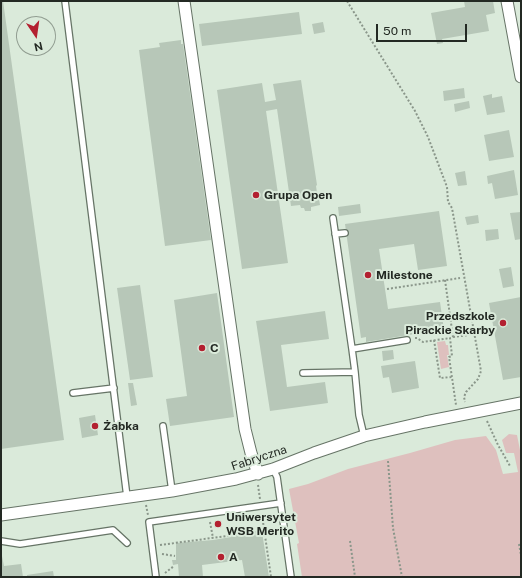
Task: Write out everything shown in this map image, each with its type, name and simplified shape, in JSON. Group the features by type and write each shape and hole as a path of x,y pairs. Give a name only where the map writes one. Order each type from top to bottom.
{"street":[{"path":"184,1 245,429 258,478"},
{"path":"507,1 521,77"},
{"name":"Fabryczna","path":"1,515 258,478 273,469 364,436 521,403"}],"lane":[{"path":"65,1 127,497"},
{"path":"333,218 355,372 359,415 364,436"},
{"path":"335,234 345,233"},
{"path":"352,350 407,340"},
{"path":"303,373 355,372"},
{"path":"73,393 114,388"},
{"path":"163,426 172,491"},
{"path":"273,469 277,477 291,577"},
{"path":"156,577 149,522 281,503"},
{"path":"1,541 20,544 112,530 127,543"}],"path":[{"path":"347,1 415,111 428,137 447,187 448,202 452,208 481,371 478,379 466,392 464,397 465,403"},
{"path":"387,289 460,278"},
{"path":"445,280 453,338"},
{"path":"407,340 418,338 424,342 470,335"},
{"path":"450,338 452,356 449,357 456,405"},
{"path":"434,340 440,378 452,377"},
{"path":"484,410 486,420 510,466"},
{"path":"388,461 394,528 402,577"},
{"path":"258,478 271,577"},
{"path":"146,506 147,511"},
{"path":"209,513 213,538"},
{"path":"152,546 264,531"},
{"path":"350,541 355,577"},
{"path":"519,544 521,555"},
{"path":"160,553 175,556"},
{"path":"164,573 174,566"}],"shaded area":[{"path":"445,341 446,345 448,345 449,355 447,355 449,367 441,369 437,342"},
{"path":"509,434 517,435 521,455 521,577 302,577 297,544 299,543 289,489 308,484 348,469 455,440 486,436 496,450 503,474 518,472 514,453 506,453 502,440"}],"building":[{"path":"1,1 3,1 64,440 1,449"},
{"path":"464,1 493,1 495,13 486,15 489,31 442,39 443,43 437,44 431,13 465,7"},
{"path":"299,12 302,34 202,46 199,24"},
{"path":"323,22 325,32 314,34 312,24"},
{"path":"181,40 181,44 183,44 211,240 165,246 139,50 160,47 159,43"},
{"path":"301,80 320,205 311,207 311,211 305,211 300,205 291,206 277,109 266,111 288,263 242,269 217,90 262,83 265,102 276,100 273,84"},
{"path":"464,88 465,98 444,101 443,91"},
{"path":"492,94 492,98 502,96 505,112 487,115 483,96"},
{"path":"469,101 470,108 455,112 454,104"},
{"path":"509,130 514,157 489,161 484,135"},
{"path":"514,170 518,195 495,199 492,183 488,184 487,176"},
{"path":"465,171 467,185 458,186 455,173"},
{"path":"360,204 361,213 339,216 338,207"},
{"name":"Milestone","path":"439,211 447,266 418,270 414,244 379,249 388,309 440,302 444,330 426,333 425,330 415,332 415,334 366,342 366,337 361,338 345,224"},
{"path":"521,212 521,239 515,240 510,213"},
{"path":"478,215 479,223 467,225 465,217"},
{"path":"498,229 499,239 486,241 485,230"},
{"path":"511,267 514,286 503,288 499,269"},
{"path":"140,285 153,377 130,380 117,288"},
{"name":"C","path":"217,293 234,417 170,426 166,399 187,396 174,300"},
{"path":"521,297 521,377 503,380 489,303"},
{"path":"325,311 329,339 281,345 287,387 325,382 328,403 270,411 256,321"},
{"path":"393,350 394,359 383,361 382,351"},
{"path":"415,361 419,388 392,393 389,377 383,378 381,366"},
{"path":"128,383 133,383 137,405 131,406"},
{"path":"95,415 98,435 82,438 79,418"},
{"name":"A","path":"262,532 269,577 245,577 242,560 202,565 203,577 179,577 178,564 173,565 172,560 176,560 176,543 213,540"},
{"path":"1,551 4,566 21,564 23,577 1,577"},
{"path":"53,571 54,577 27,577 27,575"}],"place":[{"name":"Grupa Open","path":"256,195"},
{"name":"Milestone","path":"368,275"},
{"name":"Przedszkole Pirackie Skarby","path":"503,323"},
{"name":"C","path":"202,348"},
{"name":"Żabka","path":"95,426"},
{"name":"Uniwersytet WSB Merito","path":"218,524"},
{"name":"A","path":"221,557"}]}
